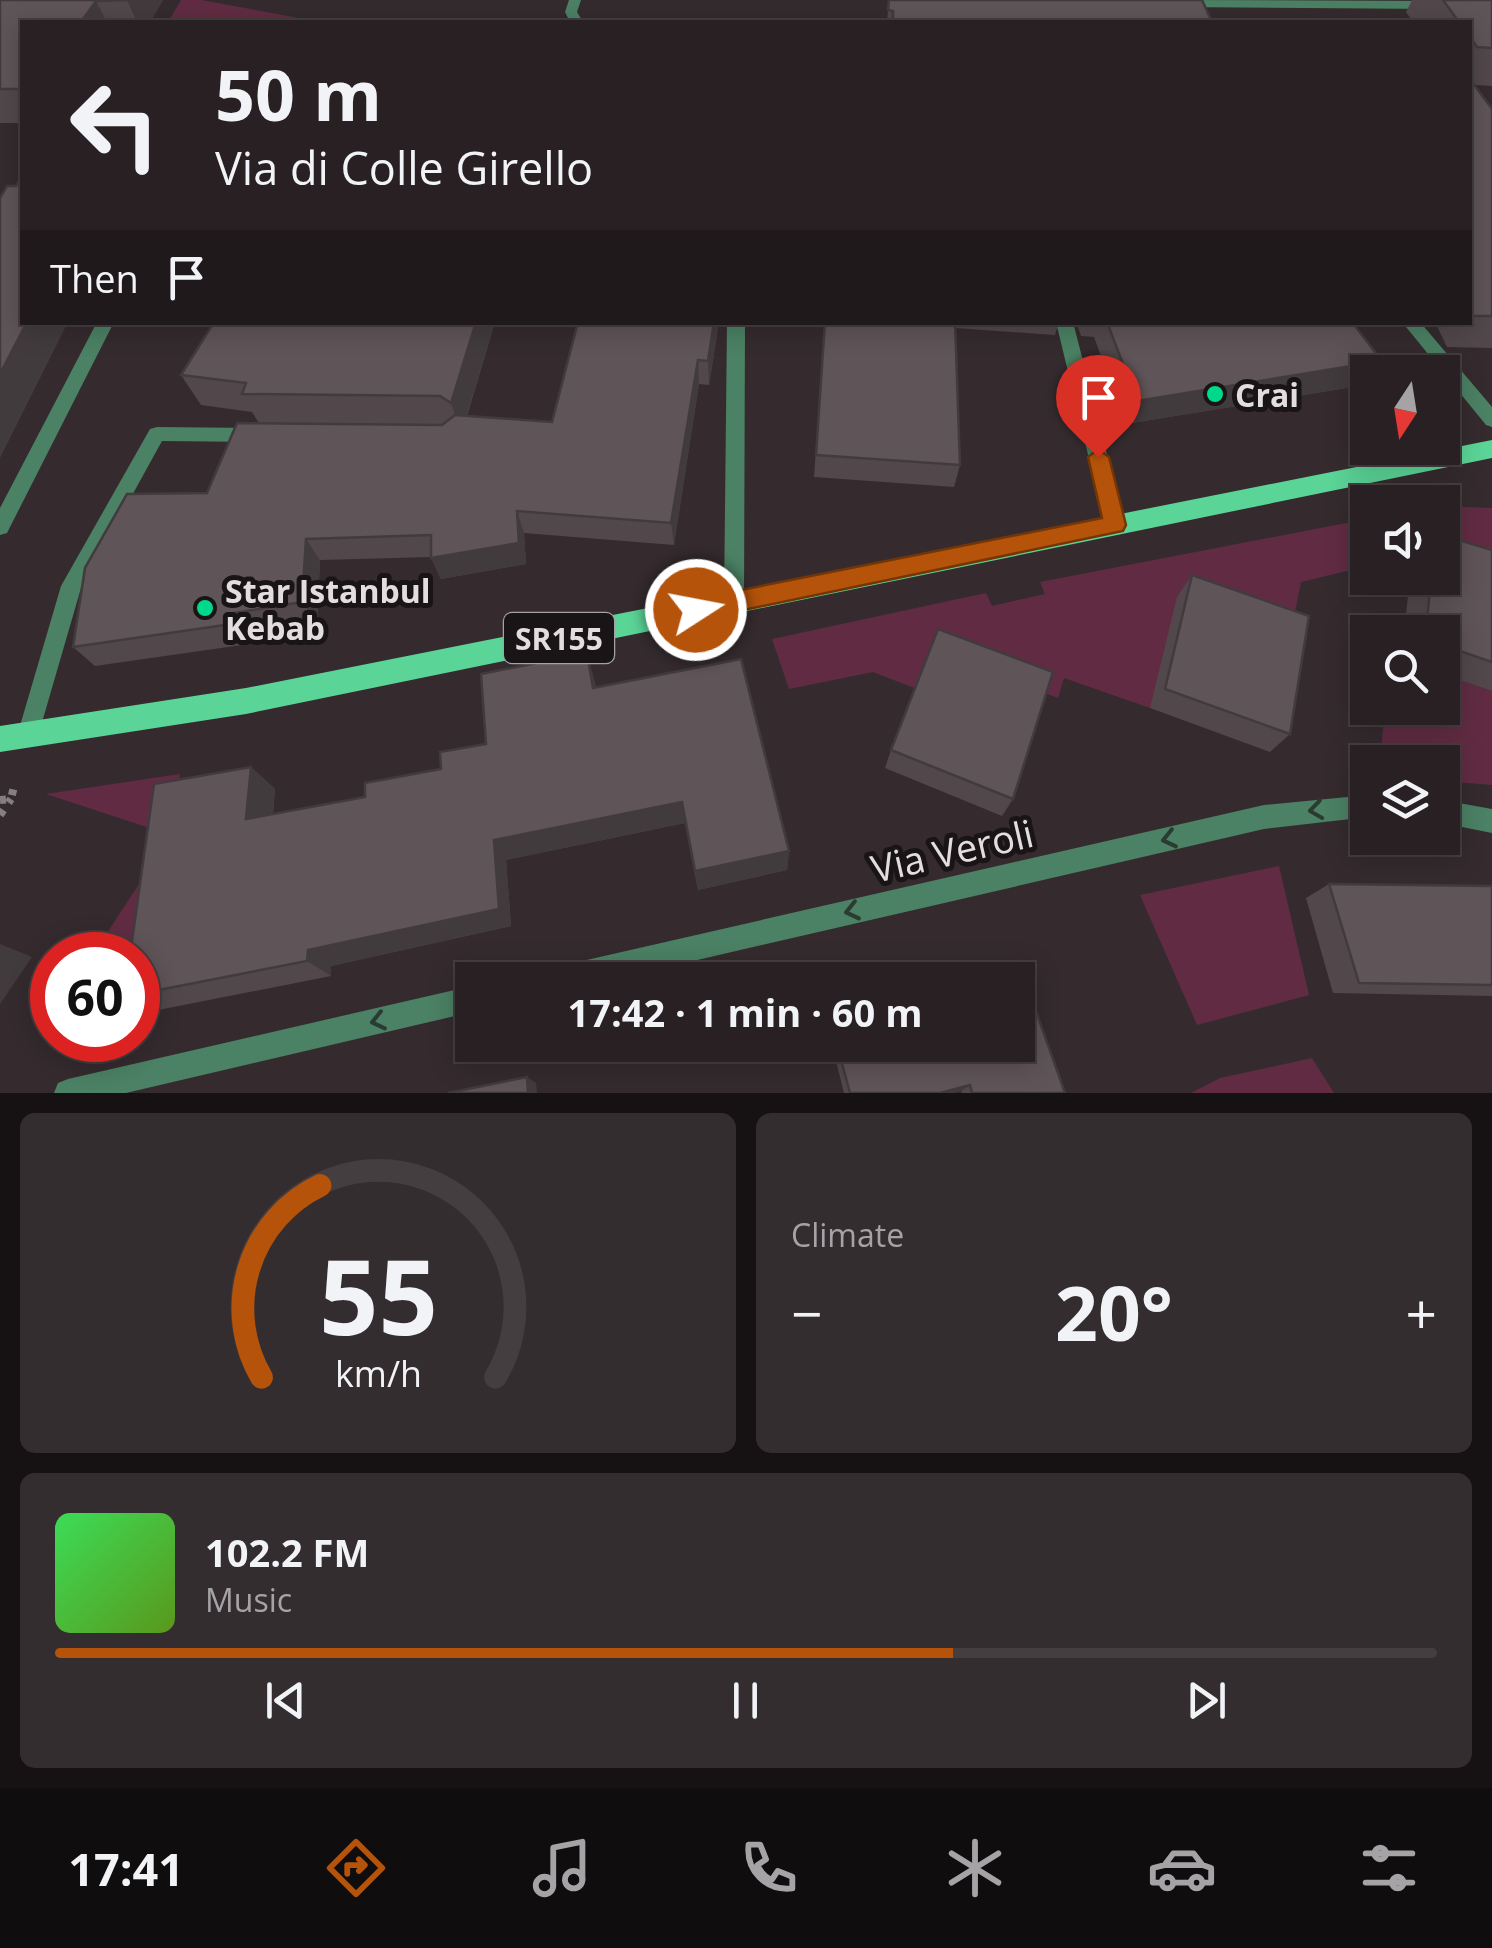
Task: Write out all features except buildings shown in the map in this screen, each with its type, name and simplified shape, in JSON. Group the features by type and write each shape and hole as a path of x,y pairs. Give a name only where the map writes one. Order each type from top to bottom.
{"main road":[{"name":"SR155","path":"0,739 246,700 1492,449"}],"street":[{"path":"1173,4 1460,5"},
{"path":"0,527 104,325"},
{"path":"734,602 736,325"},
{"path":"1065,325 1115,525"},
{"path":"1413,325 1492,420"},
{"path":"28,736 71,586 158,434 275,435"},
{"name":"Via Veroli","path":"634,962 1264,817 1350,808"},
{"path":"1460,815 1492,821"},
{"path":"68,1093 455,1003"}],"path":[{"path":"0,814 11,800"}],"shaded area":[{"path":"181,0 202,0 309,20 169,20"},
{"path":"1460,507 1492,508 1492,581 1460,571"},
{"path":"1350,522 1350,570 1301,582 1290,637 1150,708 1064,678 1058,698 931,650 917,689 873,672 789,689 772,639 986,593 992,606 1045,594 1040,582"},
{"path":"1460,680 1492,691 1492,785 1460,782 1460,745 1382,745 1383,725 1460,725"},
{"path":"180,774 158,932 109,932 171,835 46,794"},
{"path":"1279,866 1309,995 1197,1025 1140,895"},
{"path":"1312,1058 1334,1093 1191,1093 1220,1078"}],"place":[{"name":"Crai","path":"1215,394"},
{"name":"Star Istanbul Kebab","path":"205,608"}],"route":[{"path":"696,610 1115,525 1098,457"}]}
